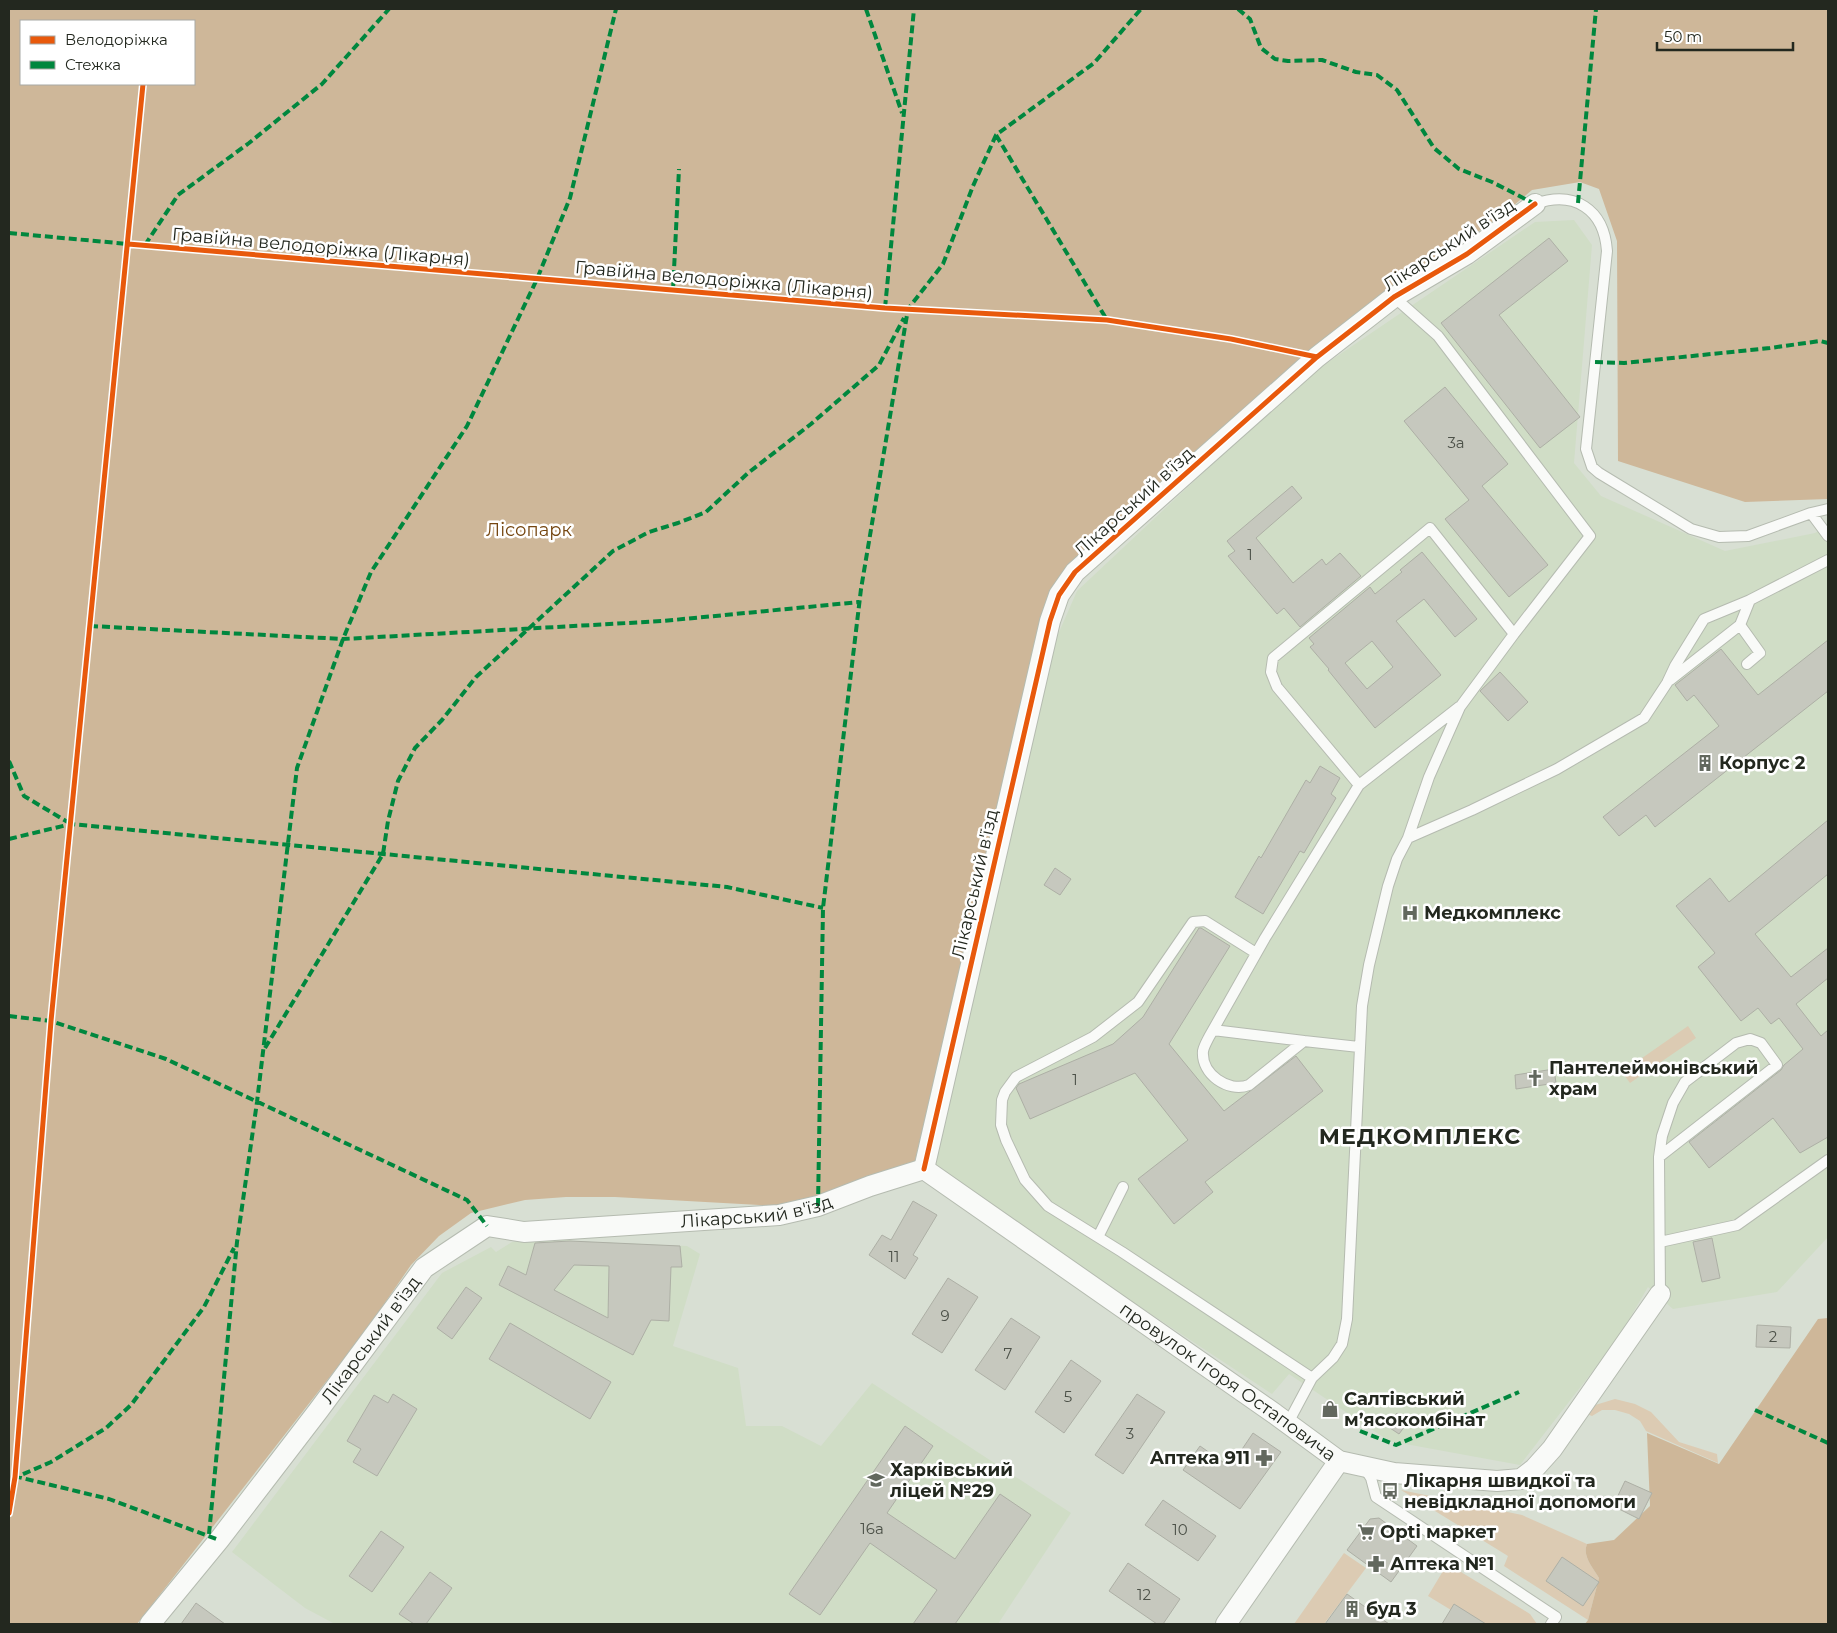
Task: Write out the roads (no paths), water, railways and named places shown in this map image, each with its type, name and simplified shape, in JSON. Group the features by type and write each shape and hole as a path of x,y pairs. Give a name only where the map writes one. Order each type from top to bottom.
{"street":[{"name":"Лікарський в'їзд","path":"150,1624 236,1518 424,1268 487,1226 524,1232 779,1215 818,1206 870,1186 924,1169 1050,621 1059,595 1075,572 1317,357 1394,297 1467,254 1535,204"},
{"name":"провулок Ігоря Остаповича","path":"924,1169 1288,1423 1339,1461 1394,1473 1462,1480 1497,1481 1521,1479 1534,1469 1552,1449 1660,1294"},
{"path":"1226,1624 1339,1461"}],"lane":[{"name":"Лікарський в'їзд","path":"1535,204 1549,199 1564,199 1578,203 1591,211 1600,222 1606,236 1607,251 1586,449 1592,467 1691,529 1719,537 1748,536 1811,513 1828,509"},
{"path":"1288,1423 1312,1378 1333,1358 1342,1344 1347,1319 1359,1047 1364,991 1388,886 1397,859 1408,838 1429,777 1460,707 1590,536 1438,336 1394,297"},
{"path":"1811,513 1828,536"},
{"path":"1359,784 1278,687 1271,672 1273,658 1430,528 1514,634"},
{"path":"1408,838 1557,769 1644,718 1667,683 1675,666 1704,619 1750,600 1828,560"},
{"path":"1667,683 1740,625 1750,600"},
{"path":"1740,625 1760,653 1747,664"},
{"path":"1304,1042 1249,1085 1236,1088 1225,1085 1216,1079 1206,1063 1203,1049 1256,953 1359,784 1460,707"},
{"path":"1256,953 1205,921 1193,922 1138,1002 1093,1037 1016,1077 1005,1092 1002,1100 1001,1125 1025,1180 1048,1206 1312,1378"},
{"path":"1213,1030 1359,1047"},
{"path":"1659,1157 1777,1065 1761,1043 1750,1039 1736,1043 1685,1082 1673,1103 1662,1136 1659,1157 1660,1294"},
{"path":"1660,1242 1737,1225 1828,1160"},
{"path":"1098,1237 1123,1187"},
{"path":"1364,1466 1371,1478 1376,1497 1556,1617 1551,1624"}],"place":[{"name":"Корпус 2","path":"1705,763"},
{"name":"Медкомплекс","path":"1410,913"},
{"name":"Пантелеймонівський храм","path":"1535,1078"},
{"name":"Салтівський мʼясокомбінат","path":"1330,1409"},
{"name":"Аптека 911","path":"1264,1458"},
{"name":"Харківський ліцей №29","path":"876,1480"},
{"name":"Лікарня швидкої та невідкладної допомоги","path":"1390,1491"},
{"name":"Opti маркет","path":"1366,1532"},
{"name":"Аптека №1","path":"1376,1564"},
{"name":"буд 3","path":"1352,1609"}],"district":[{"name":"МЕДКОМПЛЕКС","path":"1420,1136"}],"park label":[{"name":"Лісопарк","path":"529,530"}]}
